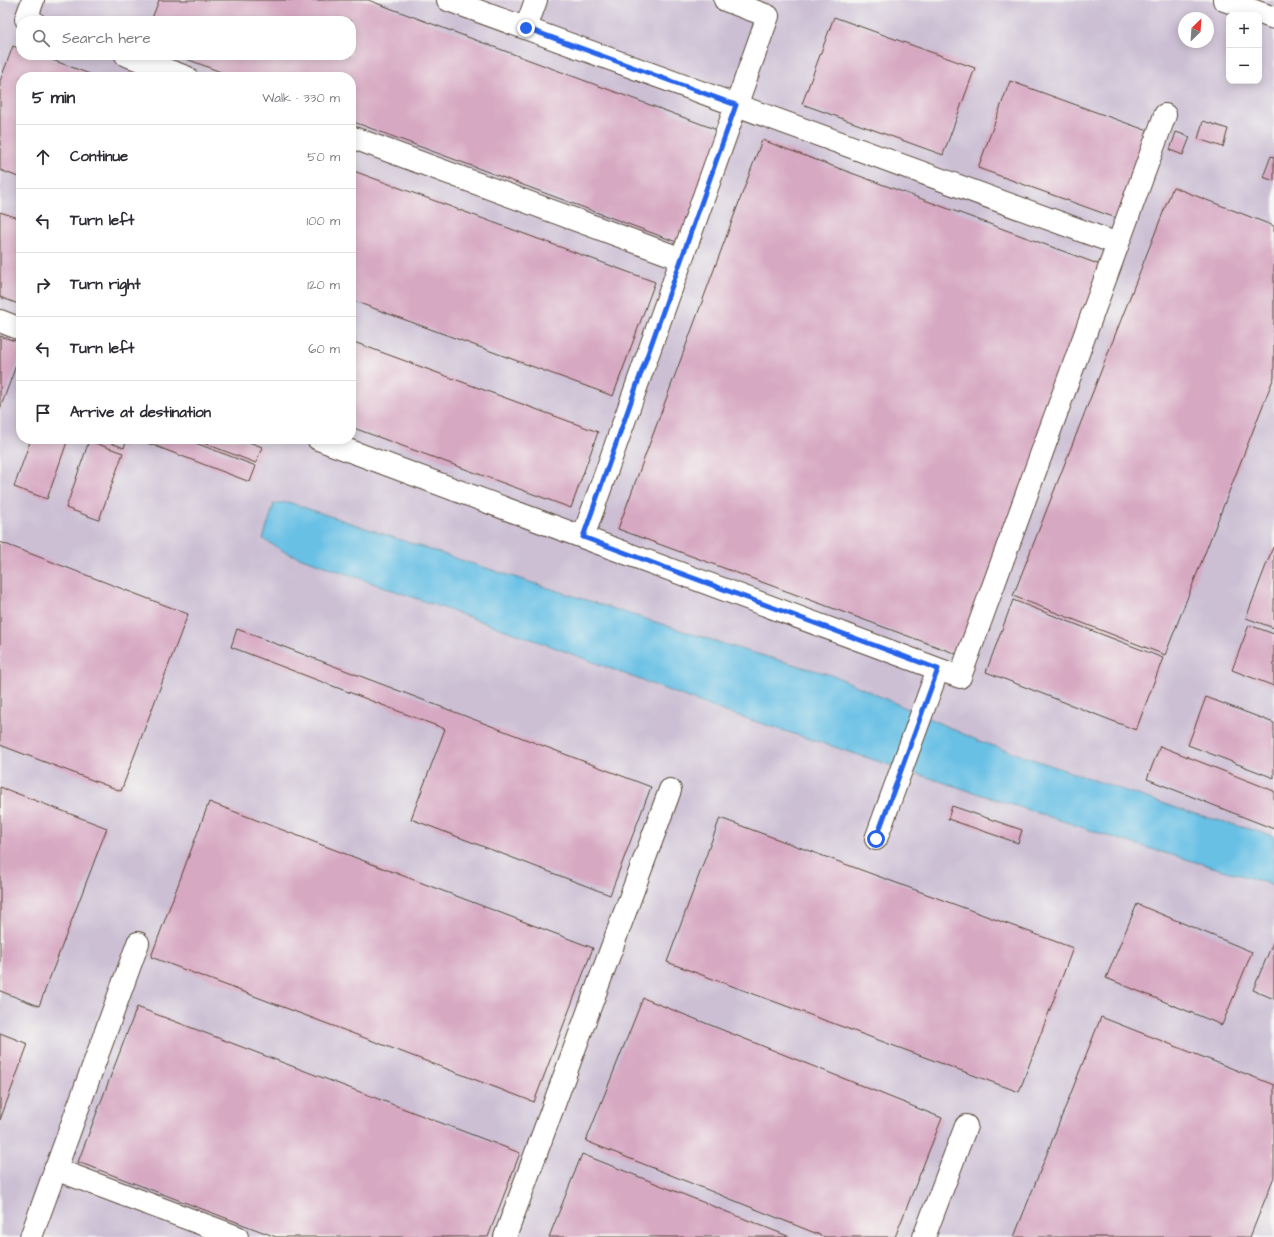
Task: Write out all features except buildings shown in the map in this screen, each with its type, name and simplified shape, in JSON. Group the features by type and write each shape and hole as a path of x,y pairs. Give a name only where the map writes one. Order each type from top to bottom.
{"street":[{"path":"448,0 1118,244"},
{"path":"526,28 536,0"},
{"path":"583,537 768,16 725,0"},
{"path":"1224,0 1274,18"},
{"path":"140,60 172,72"},
{"path":"332,444 960,677 1165,115"},
{"path":"356,140 682,258"},
{"path":"0,321 16,327"},
{"path":"876,839 938,669"},
{"path":"505,1237 670,790"},
{"path":"31,1237 138,943"},
{"path":"924,1237 966,1126"},
{"path":"55,1169 237,1237"}],"shaded area":[{"path":"0,0 1274,0 1274,1237 0,1237"}],"water":[{"path":"288,502 467,562 740,649 835,676 979,741 1185,811 1274,836 1274,885 1121,840 720,710 548,645 285,552 263,539 274,504"}],"route":[{"path":"526,28 736,105 583,537 938,669 876,839"}]}
